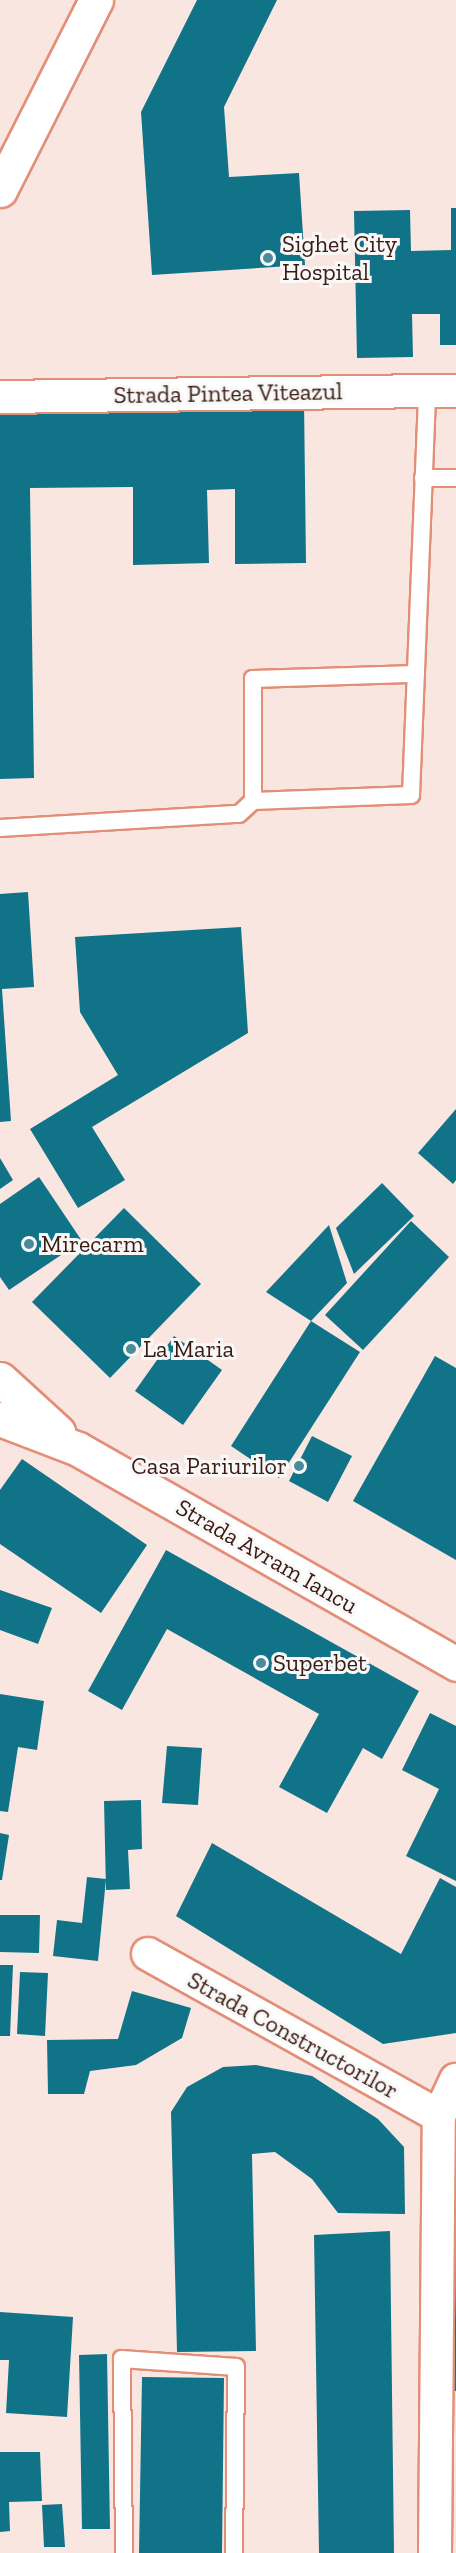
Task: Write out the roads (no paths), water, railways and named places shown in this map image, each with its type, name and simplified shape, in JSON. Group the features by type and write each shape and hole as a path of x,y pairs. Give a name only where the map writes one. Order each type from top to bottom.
{"main road":[{"path":"0,190 96,0"},
{"name":"Strada Avram Iancu","path":"0,1379 78,1449"},
{"name":"Strada Avram Iancu","path":"0,1419 78,1449 456,1664"}],"street":[{"name":"Strada Pintea Viteazul","path":"0,397 442,391"},
{"name":"Strada Constructorilor","path":"148,1954 438,2116"},
{"path":"435,2553 438,2116 456,2080"}],"lane":[{"path":"0,828 239,814 253,801 411,795 423,478 442,391"},
{"path":"423,478 456,478"},
{"path":"253,801 253,679 416,675"},
{"path":"124,2553 122,2359 236,2367 234,2553"}],"place":[{"name":"Sighet City Hospital","path":"268,258"},
{"name":"Mirecarm","path":"29,1244"},
{"name":"La Maria","path":"131,1349"},
{"name":"Casa Pariurilor","path":"299,1466"},
{"name":"Superbet","path":"261,1663"}]}
